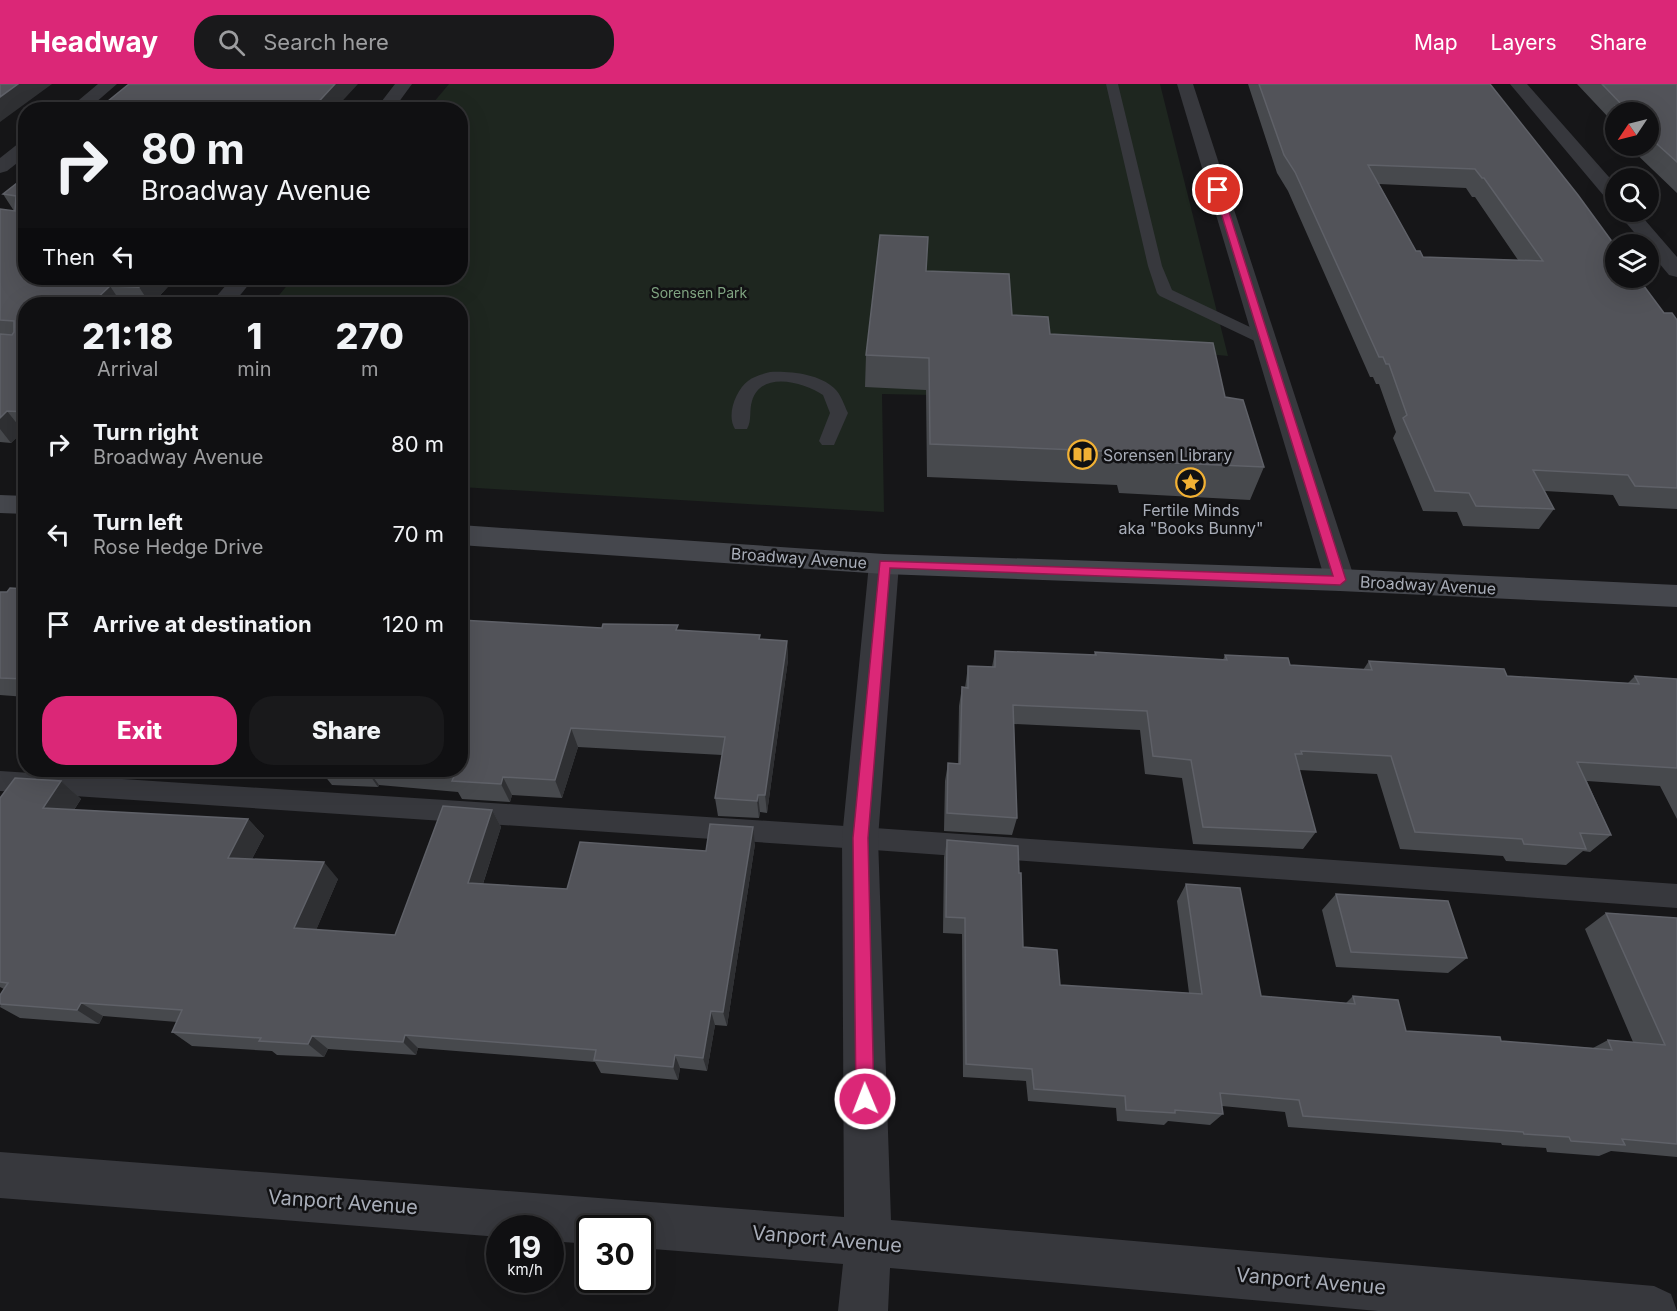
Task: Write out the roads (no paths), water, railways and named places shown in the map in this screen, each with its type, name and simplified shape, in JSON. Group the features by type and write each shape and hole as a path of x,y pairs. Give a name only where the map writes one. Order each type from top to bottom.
{"street":[{"path":"85,102 109,84"},
{"path":"389,102 404,84"},
{"path":"1185,84 1340,580"},
{"path":"1518,84 1605,185"},
{"path":"0,167 18,153"},
{"path":"1636,222 1677,270"},
{"path":"227,297 237,285"},
{"path":"0,504 18,505"},
{"name":"Broadway Avenue","path":"468,536 884,564 1340,580 1677,596"},
{"path":"864,1311 868,1242 861,838 884,564"},
{"name":"Vanport Avenue","path":"0,1175 868,1242 1654,1311"}],"lane":[{"path":"1112,84 1155,266 1165,293 1265,340"},
{"path":"741,425 740,409 743,400 746,392 757,380 779,376 805,380 829,392 839,413 828,441"},
{"path":"0,781 861,838 1677,896"}],"place":[{"name":"Sorensen Library","path":"1082,455"},
{"name":"Fertile Minds aka \"Books Bunny\"","path":"1191,482"}],"park label":[{"name":"Sorensen Park","path":"699,292"}]}
